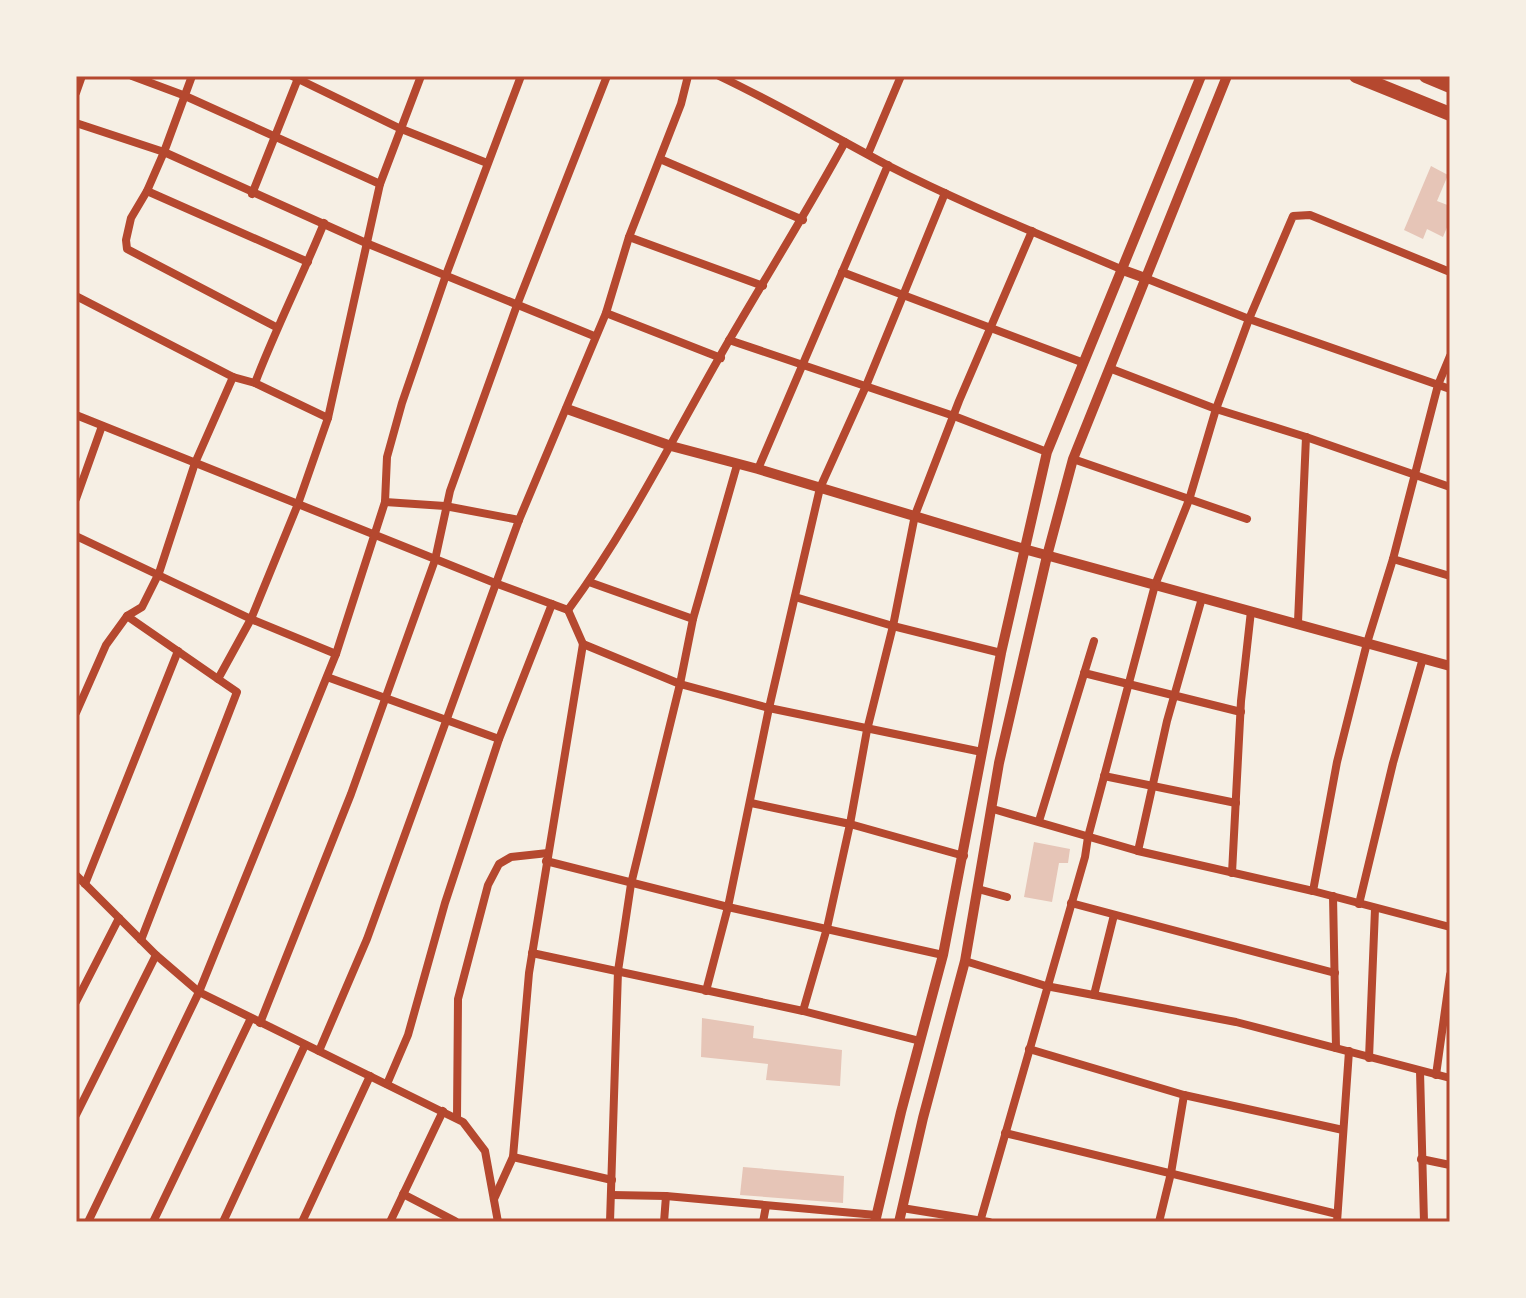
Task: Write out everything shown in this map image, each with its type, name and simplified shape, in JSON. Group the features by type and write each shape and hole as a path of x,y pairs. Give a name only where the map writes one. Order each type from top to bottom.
{"main road":[{"path":"1356,76 1450,114"},
{"path":"1426,76 1450,86"}],"street":[{"path":"76,93 82,76"},
{"path":"132,76 183,95 380,184"},
{"path":"192,76 164,152 131,218 127,249 276,327"},
{"path":"218,679 251,619 298,504 328,418 380,184 421,76"},
{"path":"88,1222 199,992 336,654 385,502 387,457 402,403 446,275 521,76"},
{"path":"153,1222 255,1020 351,794 435,560 445,506 517,305 607,76"},
{"path":"319,1051 367,939 519,520 606,313 629,237 681,104 688,76"},
{"path":"719,76 945,193 1123,270 1249,319 1450,389"},
{"path":"868,154 901,76"},
{"path":"612,1195 666,1196 875,1218 943,955 1001,653 1047,452 1201,76"},
{"path":"899,1222 965,961 999,763 1073,459 1227,76"},
{"path":"252,194 297,77 399,128 487,163"},
{"path":"76,123 164,152 366,243 594,336"},
{"path":"568,610 589,582 671,446 845,142"},
{"path":"660,159 803,220"},
{"path":"758,469 888,165"},
{"path":"147,191 308,262"},
{"path":"706,991 728,907 769,708 820,488 866,386 945,193"},
{"path":"902,1208 984,1221 1005,1133 1085,857 1155,585 1189,500 1216,409 1249,319 1293,216 1310,215 1450,272"},
{"path":"255,383 276,327 324,223"},
{"path":"803,1011 827,928 915,515 1032,231"},
{"path":"629,237 763,286"},
{"path":"842,272 1084,363"},
{"path":"76,296 233,377 255,383 328,418"},
{"path":"606,313 721,358"},
{"path":"729,340 804,363 1047,452"},
{"path":"1313,891 1337,762 1367,643 1393,559 1438,385 1450,356"},
{"path":"1109,368 1216,409 1450,487"},
{"path":"76,713 106,645 127,616 142,607 159,573 195,463 233,377"},
{"path":"567,409 671,446 1047,556 1298,622 1450,666"},
{"path":"76,415 435,560 568,610 583,644 532,953 513,1157 494,1199"},
{"path":"76,499 102,426"},
{"path":"1298,622 1306,437"},
{"path":"1073,459 1247,519"},
{"path":"610,1222 618,971 631,884 693,619 737,465"},
{"path":"385,502 445,506 519,520"},
{"path":"76,536 251,619 336,654"},
{"path":"1393,559 1450,576"},
{"path":"589,582 693,619"},
{"path":"795,597 1001,653"},
{"path":"1138,851 1174,695 1202,598"},
{"path":"387,1084 408,1035 445,903 499,739 552,604"},
{"path":"1232,873 1241,712 1251,611"},
{"path":"127,616 237,692 141,940"},
{"path":"1039,821 1094,641"},
{"path":"583,644 680,684 769,708 982,752"},
{"path":"85,884 178,651"},
{"path":"1359,904 1393,763 1423,658"},
{"path":"1084,673 1241,712"},
{"path":"327,677 499,739"},
{"path":"1104,776 1236,803"},
{"path":"751,803 850,824 964,856"},
{"path":"993,809 1138,851 1313,891 1450,927"},
{"path":"457,1118 458,999 488,885 499,864 511,857 547,857 631,884 943,955"},
{"path":"76,875 156,955 199,992 463,1122 485,1151 498,1222"},
{"path":"978,889 1007,897"},
{"path":"1333,896 1336,1048"},
{"path":"1071,903 1335,973"},
{"path":"1369,1058 1375,909"},
{"path":"1094,995 1114,915"},
{"path":"76,1002 119,918"},
{"path":"532,953 803,1011 920,1041"},
{"path":"76,1115 156,955"},
{"path":"965,961 1046,986 1236,1022 1450,1078"},
{"path":"1436,1075 1450,975"},
{"path":"223,1222 305,1045"},
{"path":"1029,1049 1184,1095 1343,1130"},
{"path":"1005,1133 1337,1218 1349,1051"},
{"path":"1420,1071 1424,1222"},
{"path":"302,1222 370,1076"},
{"path":"1159,1222 1184,1095"},
{"path":"390,1222 443,1111"},
{"path":"513,1157 612,1180"},
{"path":"1421,1159 1450,1165"},
{"path":"403,1194 455,1222 464,1222"},
{"path":"664,1222 666,1196"},
{"path":"763,1222 766,1206"}],"building":[{"path":"1431,166 1448,175 1437,201 1450,206 1450,220 1443,237 1427,229 1423,239 1404,230"},
{"path":"1034,842 1070,849 1068,863 1059,863 1052,902 1024,897"},
{"path":"702,1018 754,1026 753,1038 842,1050 840,1086 766,1080 768,1064 701,1057"},
{"path":"743,1167 844,1176 843,1203 740,1195"}]}
